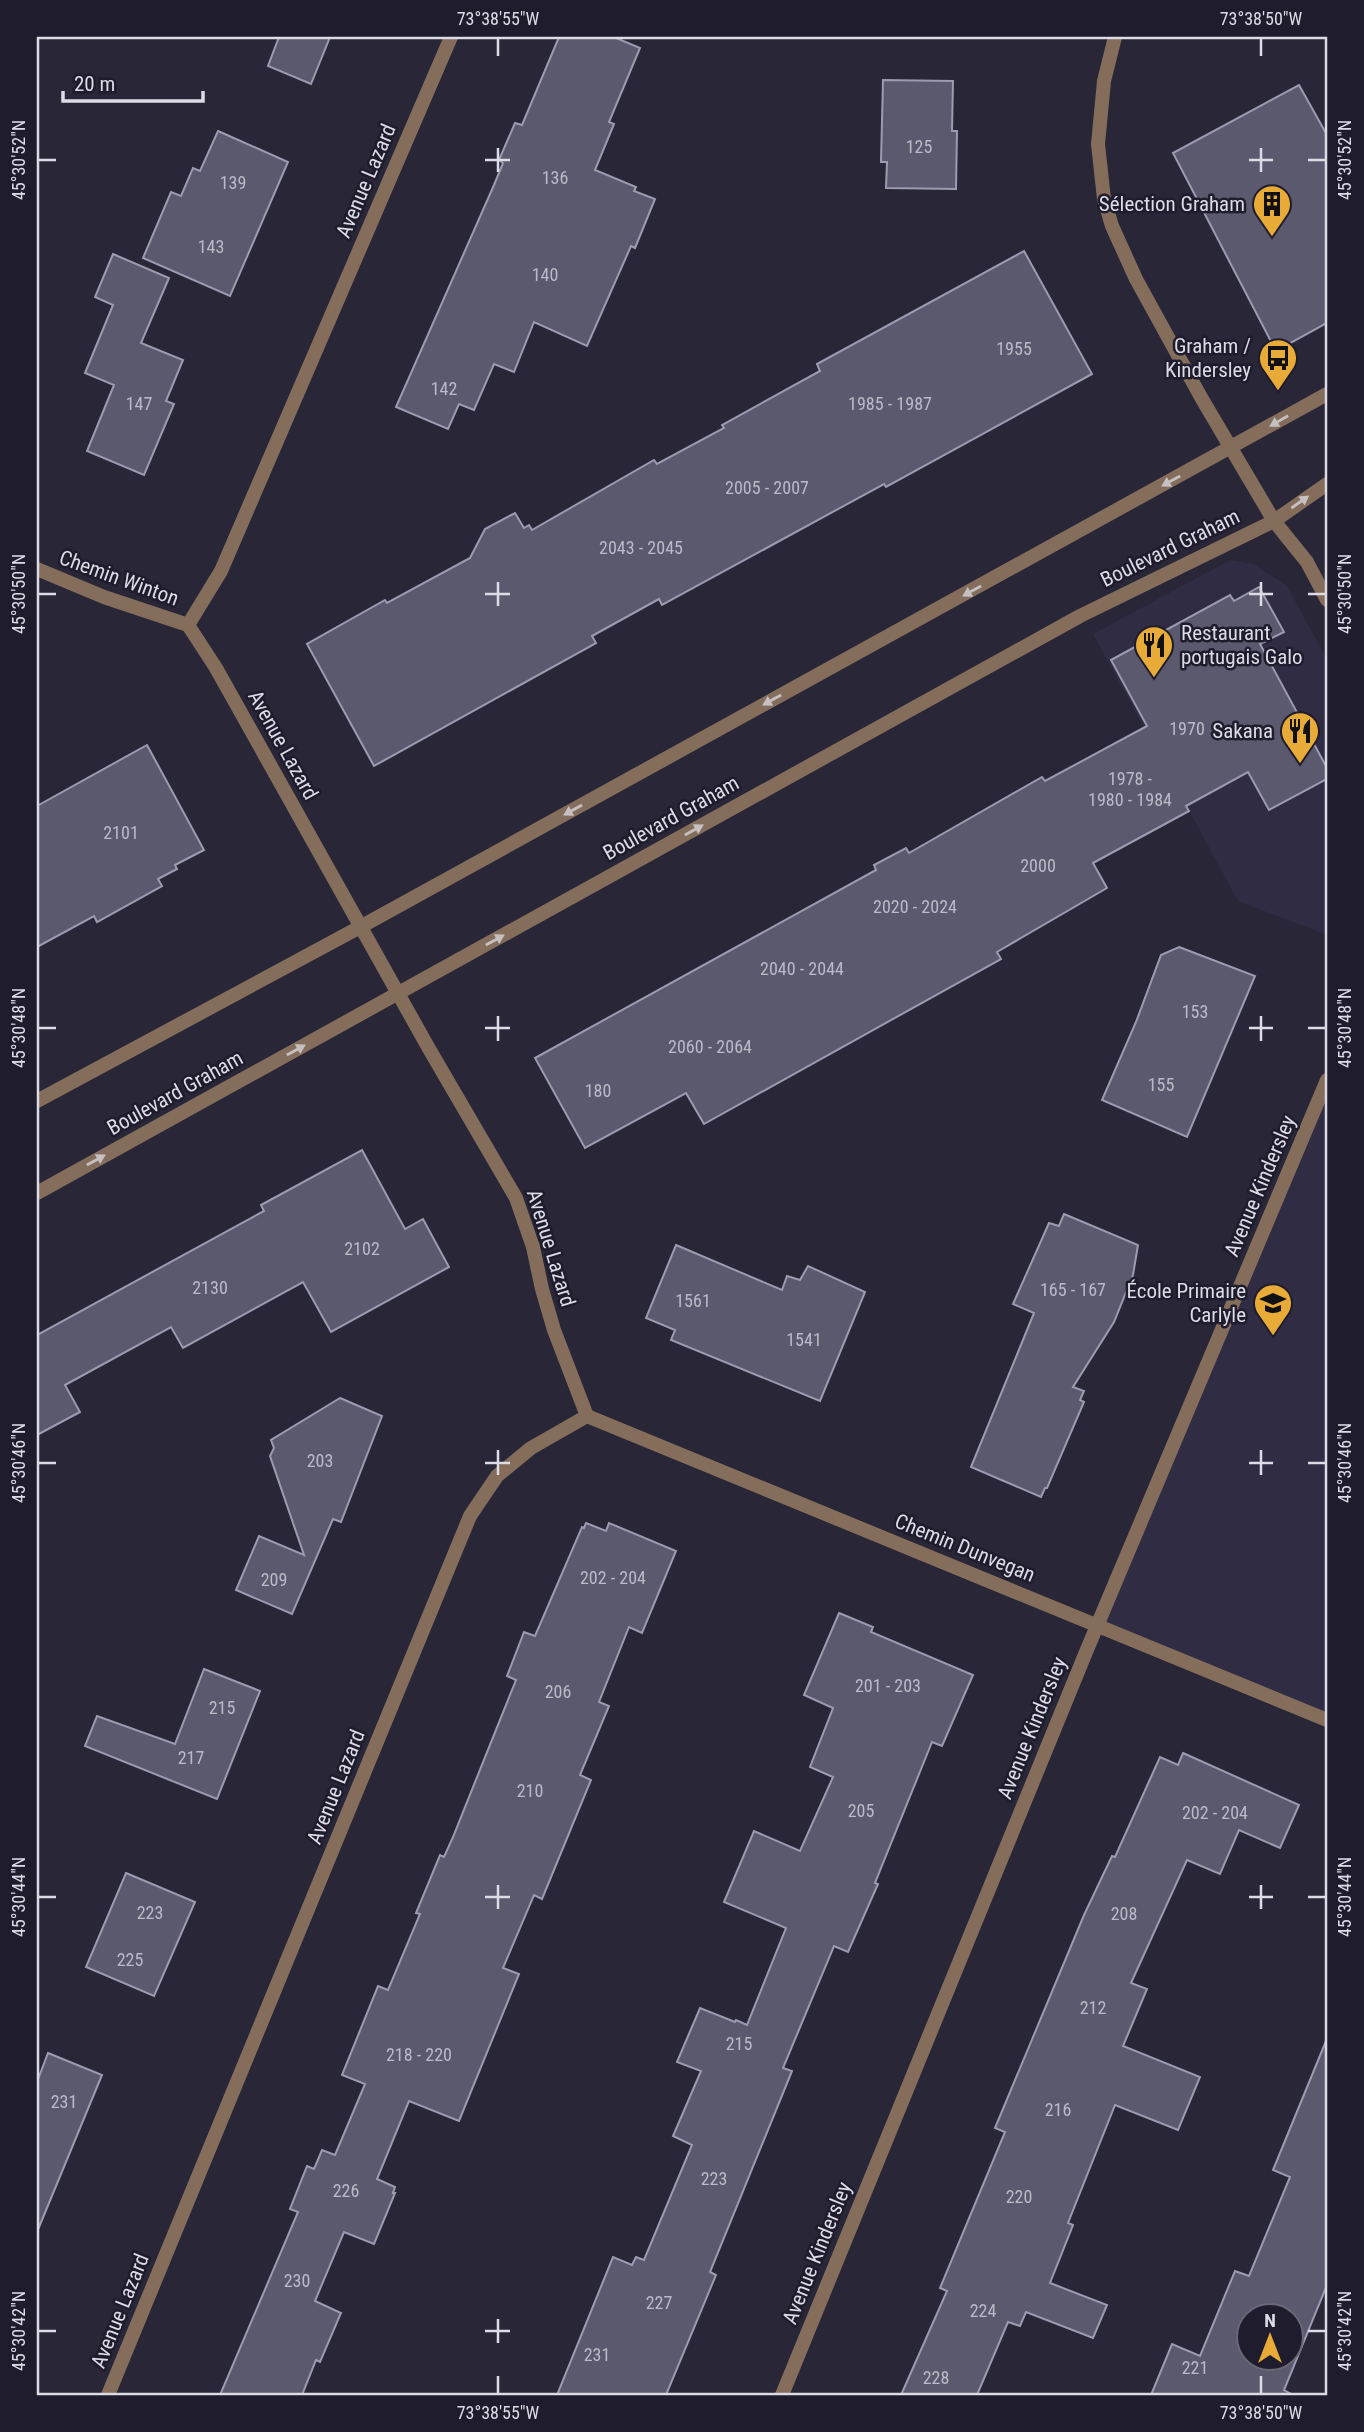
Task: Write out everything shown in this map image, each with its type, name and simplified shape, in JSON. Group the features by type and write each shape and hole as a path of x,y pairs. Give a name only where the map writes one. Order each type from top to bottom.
{"street":[{"name":"Avenue Lazard","path":"108,2395 470,1516 497,1476 531,1448 587,1416 554,1330 533,1247 516,1198 428,1047 216,668 188,625 221,571 451,37"},
{"path":"1115,37 1104,81 1100,115 1100,171 1112,226 1136,279 1231,448 1274,521 1307,562 1327,600"},
{"path":"37,1101 362,926 1327,394"},
{"name":"Boulevard Graham","path":"37,1193 1080,616 1274,521 1327,484"},
{"name":"Chemin Winton","path":"37,569 104,597 188,625"},
{"name":"Avenue Kindersley","path":"782,2395 1097,1625 1327,1080"},
{"name":"Chemin Dunvegan","path":"587,1416 1327,1720"}],"shaded area":[{"path":"1230,560 1254,564 1287,586 1327,659 1327,935 1238,901 1093,634"},
{"name":"École Primaire Carlyle","path":"1327,1080 1327,1720 1097,1625"}],"building":[{"path":"279,37 330,37 311,84 268,66"},
{"path":"559,37 614,37 640,48 609,122 614,124 595,170 636,187 634,191 655,199 635,248 631,246 587,346 534,322 514,372 494,364 474,410 459,404 448,429 396,407 494,185 503,163 499,160 515,123 522,125"},
{"path":"883,80 953,81 952,131 957,131 956,189 886,188 887,162 881,162"},
{"name":"Sélection Graham","path":"1299,85 1327,135 1327,323 1276,351 1173,153"},
{"path":"218,131 288,162 230,296 143,258 171,192 181,196 193,168 200,171"},
{"path":"1024,251 1092,374 662,605 659,599 592,636 596,643 374,766 307,644 385,600 387,603 470,558 485,529 515,513 524,528 529,525 532,530 654,460 657,464 724,428 722,425 820,371 817,364"},
{"path":"113,254 169,278 141,343 183,360 166,401 174,404 144,475 87,451 114,385 85,373 113,305 95,297"},
{"path":"1259,587 1284,632 1260,644 1327,768 1327,779 1269,810 1248,772 1186,806 1189,811 1093,863 1107,888 997,952 1001,959 704,1124 686,1093 585,1148 535,1058 876,870 874,865 906,848 909,853 1042,777 1045,781 1147,726 1111,660 1230,595 1234,601"},
{"path":"147,745 204,850 175,865 177,869 158,879 162,886 97,922 94,916 37,947 37,806"},
{"path":"1179,947 1255,976 1187,1137 1102,1100 1161,955"},
{"path":"362,1150 405,1229 423,1219 449,1267 331,1332 303,1282 183,1348 171,1327 65,1385 80,1412 37,1435 37,1335 264,1211 261,1205"},
{"path":"1064,1214 1138,1245 1133,1275 1114,1322 1073,1387 1084,1391 1080,1400 1084,1402 1041,1497 971,1467 1034,1313 1013,1304 1049,1223 1059,1226"},
{"path":"676,1245 782,1290 787,1276 800,1280 808,1266 865,1292 820,1401 671,1340 675,1330 646,1318"},
{"path":"340,1398 382,1416 341,1522 333,1519 292,1614 236,1590 259,1536 304,1555 270,1456 274,1448 271,1440"},
{"path":"586,1523 606,1531 609,1523 676,1551 642,1633 629,1627 599,1702 609,1706 580,1775 591,1780 542,1899 534,1895 503,1968 519,1974 459,2121 409,2101 377,2179 395,2187 395,2193 374,2244 344,2232 315,2301 341,2313 320,2362 316,2360 302,2395 220,2395 298,2212 290,2209 307,2166 314,2169 322,2150 335,2155 365,2084 342,2075 378,1986 388,1990 420,1914 416,1913 440,1855 444,1857 453,1837 516,1680 507,1676 524,1632 535,1636"},
{"path":"839,1613 873,1627 871,1632 973,1675 942,1746 932,1742 875,1883 878,1884 848,1952 834,1946 783,2068 792,2071 710,2272 716,2275 666,2395 557,2395 613,2257 632,2265 636,2257 644,2260 692,2145 673,2136 701,2071 677,2062 700,2008 747,2025 786,1928 724,1902 754,1831 800,1851 833,1777 810,1767 833,1708 804,1695"},
{"path":"204,1669 260,1691 217,1799 85,1746 97,1716 175,1744"},
{"path":"1183,1753 1299,1805 1280,1848 1239,1830 1220,1874 1187,1860 1131,1983 1147,1989 1123,2046 1200,2077 1178,2130 1115,2105 1068,2223 1073,2225 1050,2283 1107,2305 1093,2338 1026,2312 1020,2326 1008,2322 977,2395 901,2395 947,2291 940,2288 1005,2132 995,2128 1084,1915 1112,1856 1115,1857 1160,1757 1178,1765"},
{"path":"126,1873 195,1902 154,1996 86,1967"},
{"path":"1326,2041 1327,2285 1304,2341 1304,2302 1234,2302 1234,2372 1291,2372 1284,2390 1293,2395 1151,2395 1172,2344 1200,2356 1235,2271 1249,2276 1290,2177 1273,2170"},
{"path":"48,2053 102,2075 37,2232 37,2082"}],"place":[{"name":"Sélection Graham","path":"1272,238"},
{"name":"Graham / Kindersley","path":"1278,392"},
{"name":"Restaurant portugais Galo","path":"1154,679"},
{"name":"Sakana","path":"1300,765"},
{"name":"École Primaire Carlyle","path":"1273,1337"}]}
